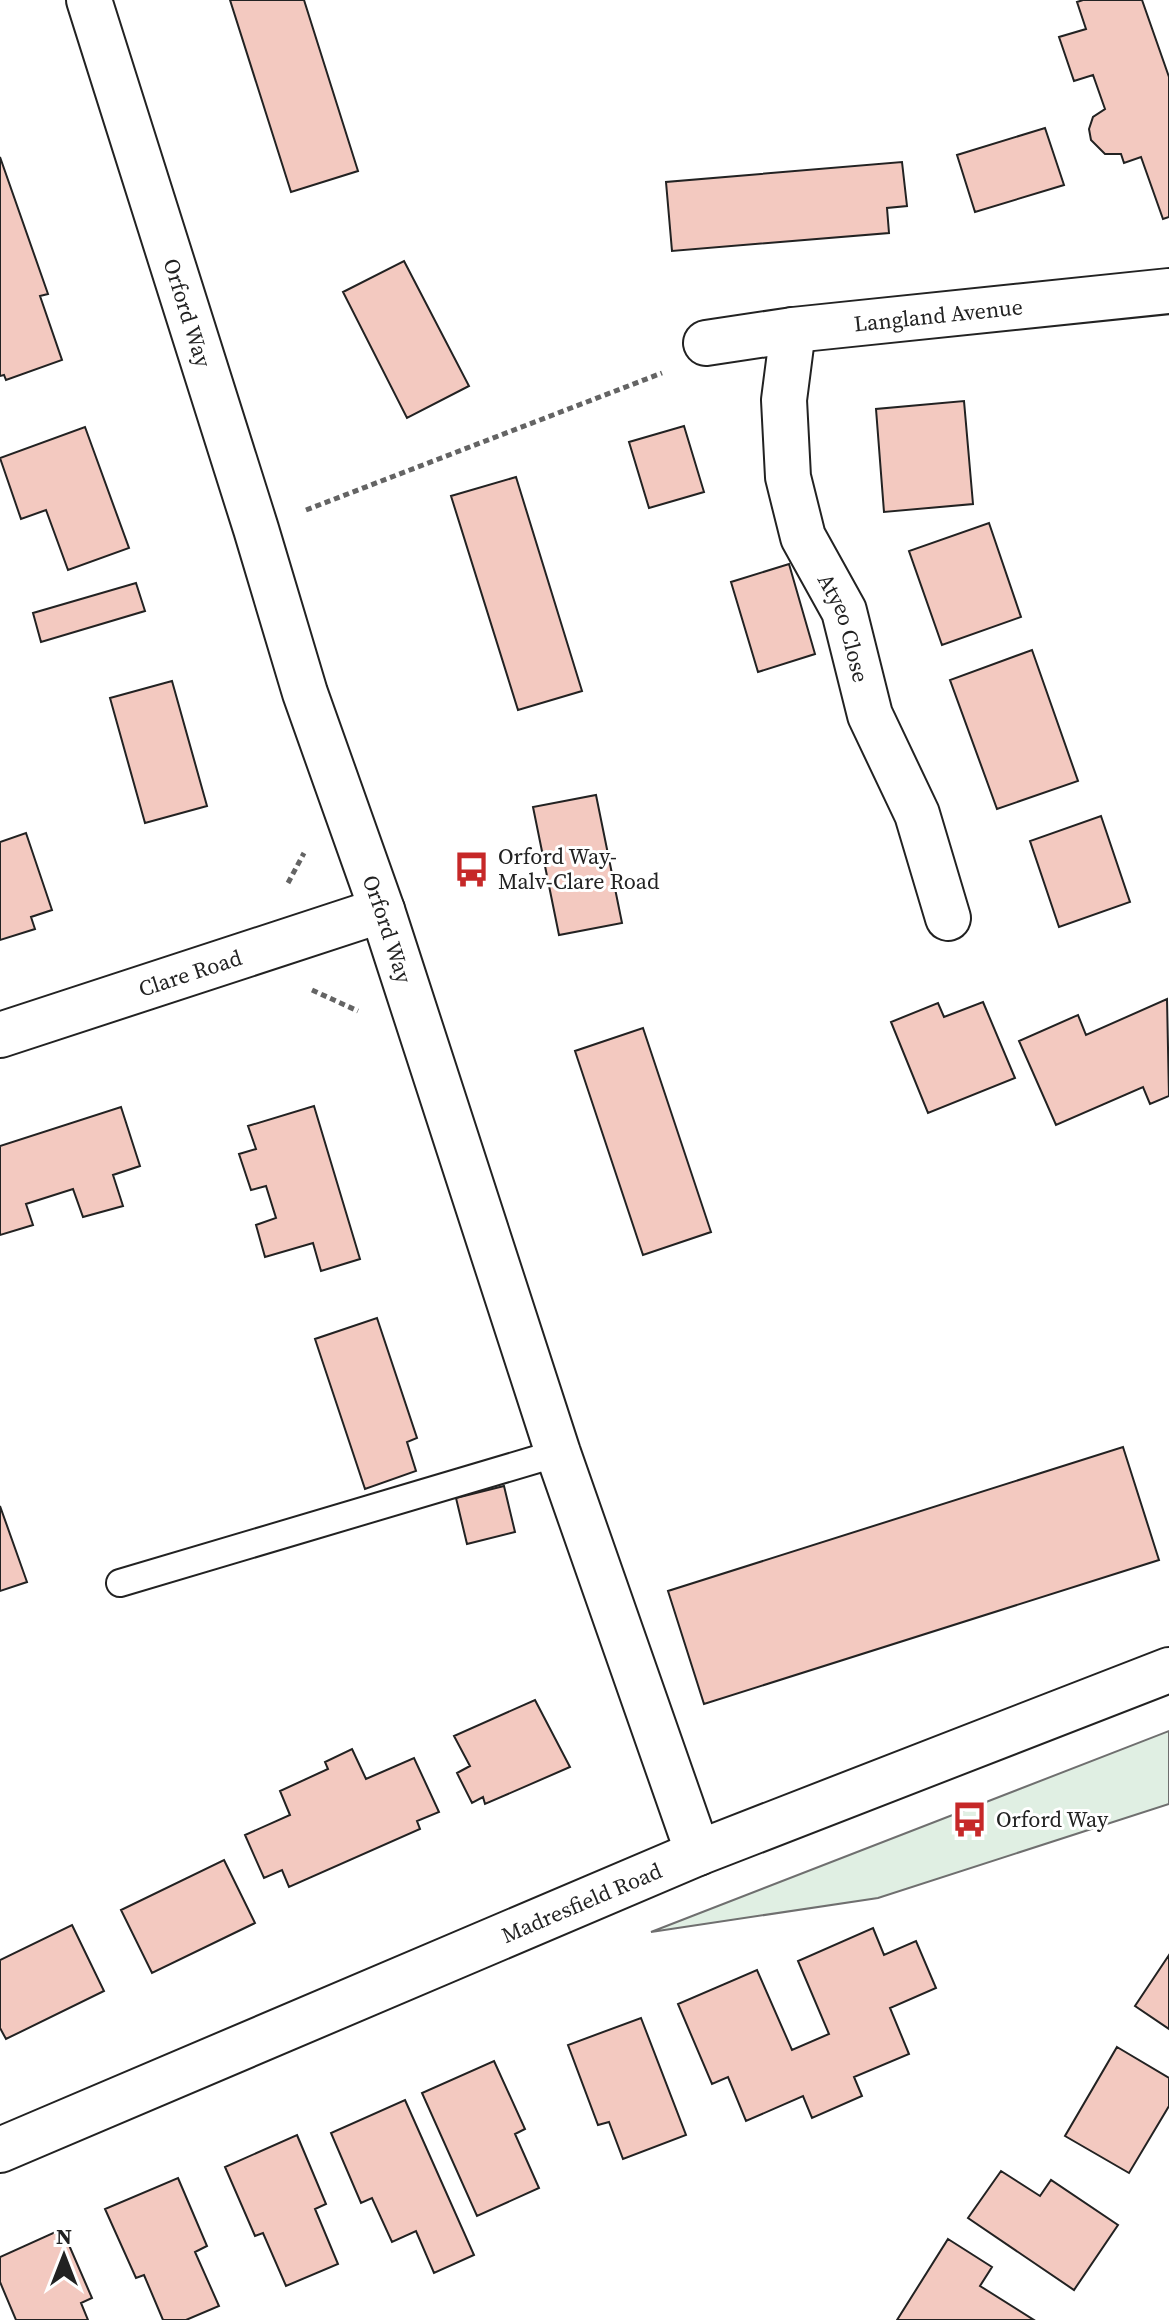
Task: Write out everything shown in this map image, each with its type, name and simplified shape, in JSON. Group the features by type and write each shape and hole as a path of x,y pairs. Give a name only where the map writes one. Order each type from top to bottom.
{"street":[{"name":"Orford Way","path":"89,0 305,693 382,910 558,1453 698,1853"},
{"name":"Langland Avenue","path":"706,343 793,330 1169,291"},
{"name":"Atyeo Close","path":"793,330 784,400 788,477 803,537 844,611 870,715 917,814 948,918"},
{"name":"Clare Road","path":"0,1035 382,910"},
{"name":"Madresfield Road","path":"0,2150 698,1853 1169,1670"}],"lane":[{"path":"120,1583 558,1453"}],"path":[{"path":"256,529 665,372 706,343"}],"green space":[{"path":"1169,1731 1169,1804 878,1898 651,1932"}],"building":[{"path":"230,0 304,0 358,171 291,192"},
{"path":"1142,0 1169,77 1169,217 1163,219 1141,157 1124,163 1121,154 1105,154 1091,140 1089,129 1093,117 1105,109 1093,75 1074,81 1059,37 1086,29 1077,2"},
{"path":"1045,128 1064,185 975,212 957,155"},
{"path":"0,157 48,294 40,296 62,360 6,380 4,375 0,376"},
{"path":"902,162 907,206 887,208 889,233 672,251 666,182"},
{"path":"404,261 469,386 407,418 343,292"},
{"path":"964,401 973,504 884,512 876,409"},
{"path":"684,426 704,492 649,508 629,442"},
{"path":"85,427 129,548 68,570 46,510 21,519 0,458"},
{"path":"516,477 582,691 518,710 451,496"},
{"path":"989,523 1021,617 942,645 909,551"},
{"path":"789,564 815,654 758,672 731,582"},
{"path":"136,583 145,611 41,642 33,613"},
{"path":"1032,650 1078,781 997,809 950,680"},
{"path":"172,681 207,806 145,823 110,698"},
{"path":"596,795 622,923 559,935 533,807"},
{"path":"1101,816 1130,902 1059,927 1030,841"},
{"path":"26,833 52,910 31,917 35,929 0,940 0,842"},
{"path":"1167,999 1169,1096 1150,1104 1143,1087 1056,1125 1019,1041 1078,1015 1086,1035"},
{"path":"983,1002 1015,1078 928,1113 891,1022 938,1003 944,1017"},
{"path":"643,1028 711,1232 643,1255 575,1051"},
{"path":"314,1106 360,1259 321,1271 313,1243 265,1257 256,1225 276,1218 266,1186 251,1190 239,1154 256,1149 248,1126"},
{"path":"121,1107 140,1166 113,1175 123,1206 83,1217 73,1189 26,1204 33,1225 0,1235 0,1146"},
{"path":"377,1318 417,1438 407,1442 416,1471 365,1489 315,1339"},
{"path":"1123,1447 1159,1560 704,1704 668,1591"},
{"path":"504,1486 515,1532 467,1544 456,1498"},
{"path":"0,1506 27,1582 0,1591"},
{"path":"535,1700 570,1767 485,1804 483,1797 472,1803 457,1773 470,1766 454,1736"},
{"path":"352,1749 366,1779 414,1758 439,1812 417,1821 420,1829 289,1887 282,1870 264,1878 245,1835 290,1815 280,1791 328,1769 325,1762"},
{"path":"224,1860 255,1923 152,1973 121,1910"},
{"path":"72,1925 104,1991 6,2039 0,2028 0,1960"},
{"path":"873,1928 884,1955 916,1941 936,1988 890,2008 909,2054 854,2077 862,2096 812,2118 803,2096 746,2121 728,2077 712,2084 678,2004 757,1970 792,2050 829,2034 798,1961"},
{"path":"1169,1955 1169,2029 1135,2006"},
{"path":"641,2018 686,2135 623,2159 609,2122 598,2125 568,2045"},
{"path":"1117,2047 1169,2078 1169,2106 1129,2173 1065,2136"},
{"path":"494,2061 525,2129 515,2134 539,2188 477,2216 422,2093"},
{"path":"405,2100 474,2255 434,2273 416,2231 392,2242 372,2198 361,2203 331,2133"},
{"path":"297,2135 326,2204 315,2209 338,2264 286,2286 263,2233 255,2236 225,2167"},
{"path":"1001,2171 1040,2196 1051,2180 1118,2225 1074,2290 968,2218"},
{"path":"178,2178 207,2246 195,2252 219,2306 186,2320 163,2320 144,2275 136,2278 105,2209"},
{"path":"62,2229 92,2298 81,2303 88,2320 16,2320 0,2282 0,2257"},
{"path":"948,2239 992,2267 980,2286 1034,2320 897,2320"}],"place":[{"name":"Orford Way- Malv-Clare Road","path":"472,869"},
{"name":"Orford Way","path":"970,1819"}]}
